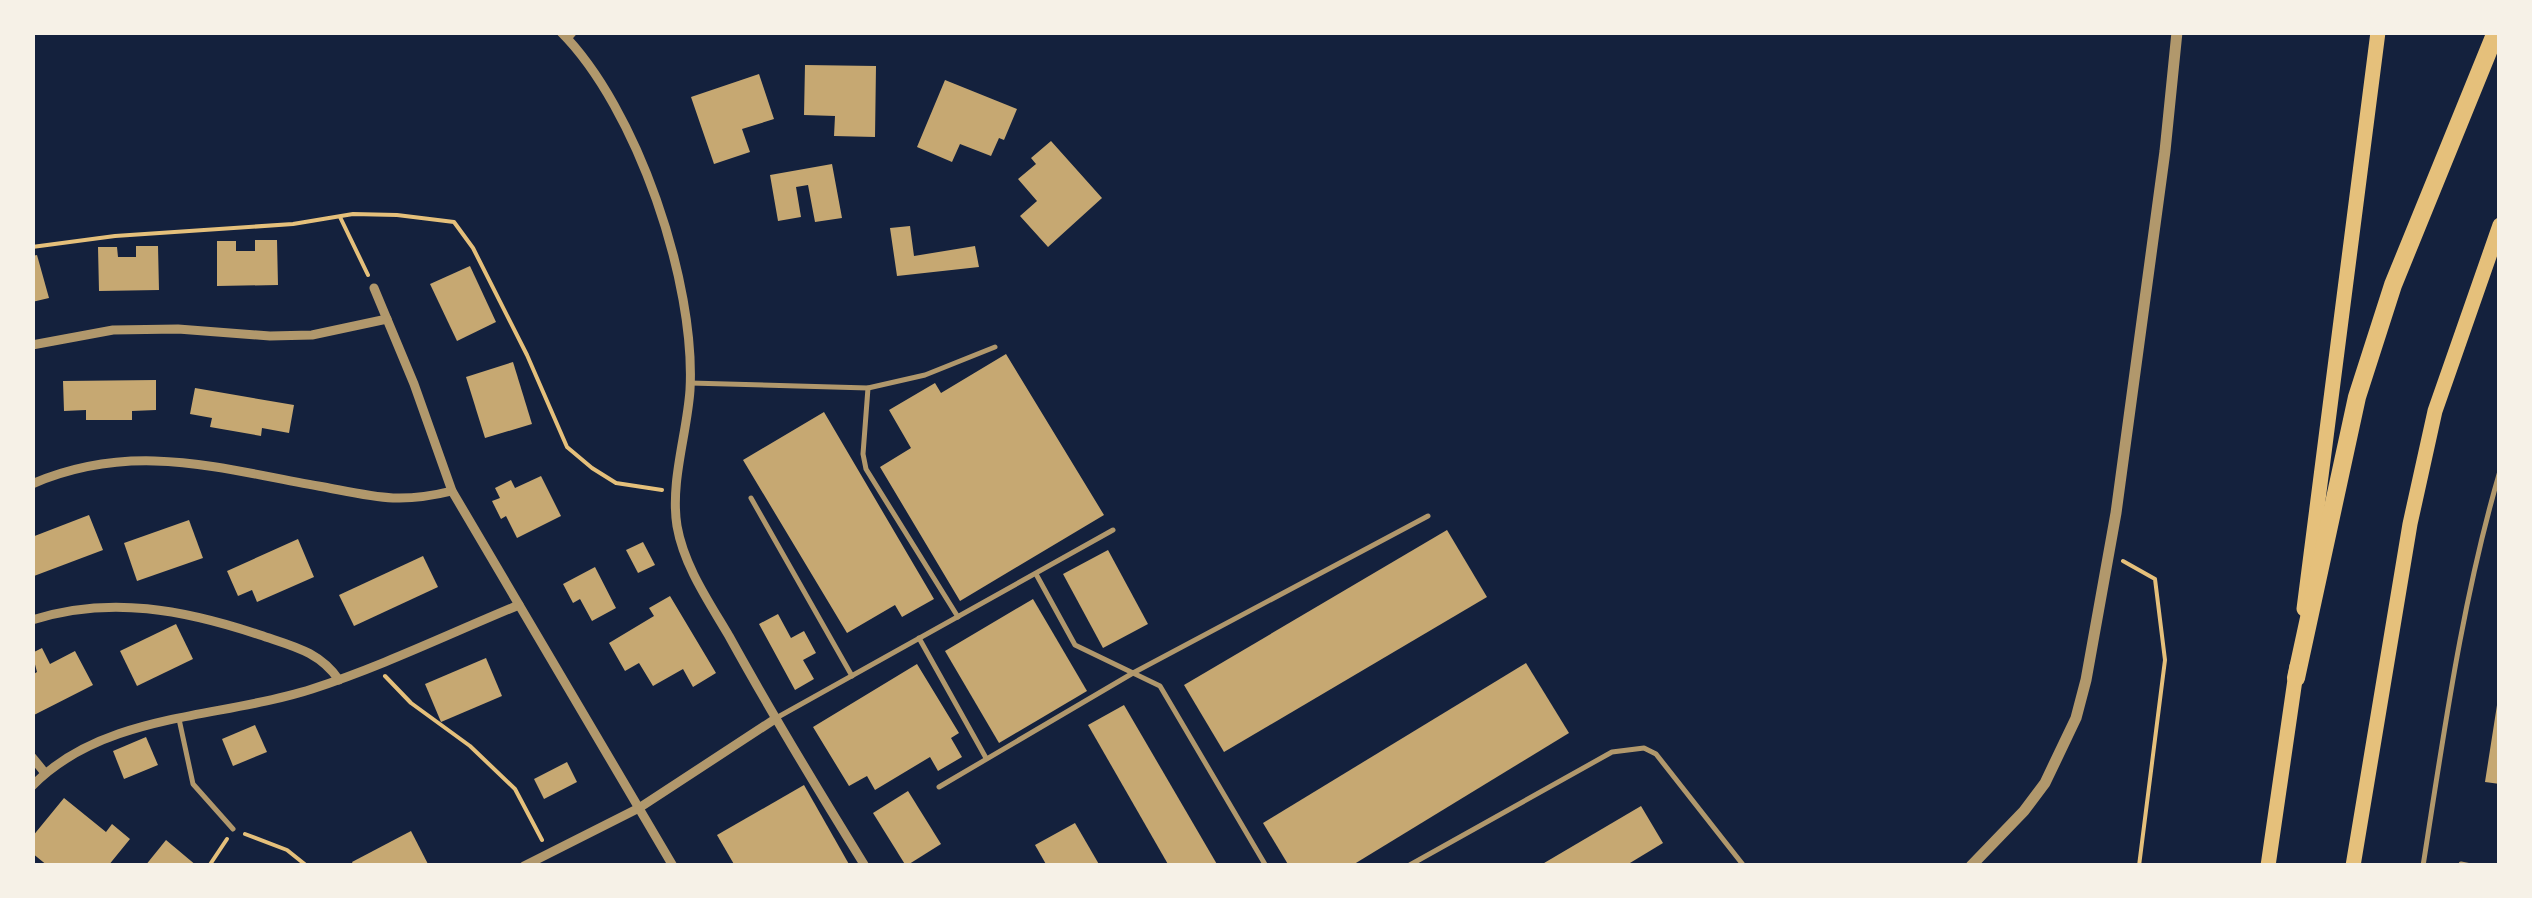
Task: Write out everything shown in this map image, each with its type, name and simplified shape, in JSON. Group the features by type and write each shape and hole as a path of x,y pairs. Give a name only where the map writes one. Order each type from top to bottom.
{"highway":[{"path":"2268,866 2296,678 2378,32"},
{"path":"2296,678 2363,378 2392,285 2496,32"},
{"path":"2353,866 2410,524 2435,411 2500,225"}],"street":[{"path":"1971,866 2024,811 2061,753 2086,680 2110,553 2166,152 2177,32"},
{"path":"568,35 598,76 624,122 674,261 690,352 676,524 696,579 865,866"},
{"path":"374,288 452,491 674,866"},
{"path":"32,345 113,330 312,335 388,320"},
{"path":"32,484 62,471 104,461 142,458 179,461 397,500 452,491"},
{"path":"32,786 74,754 112,735 254,705 338,680 519,604"},
{"path":"32,620 86,608 134,606 173,610 307,651 328,665 338,680"},
{"path":"524,866 639,808 775,718"},
{"path":"32,758 45,773"},
{"path":"549,854 555,866"}],"lane":[{"path":"690,383 868,388 924,375 995,347"},
{"path":"868,388 866,469 958,617"},
{"path":"2423,866 2452,681 2482,530 2500,471"},
{"path":"751,498 852,676"},
{"path":"939,786 1133,673 1428,516"},
{"path":"775,718 1113,530"},
{"path":"1036,574 1074,646 1160,686 1266,866"},
{"path":"919,638 987,759"},
{"path":"179,719 193,784 233,829"},
{"path":"1408,866 1612,752 1644,748 1656,754 1744,866"},
{"path":"2462,864 2471,866"}],"path":[{"path":"340,217 374,288"},
{"path":"2110,553 2155,579 2165,660 2139,866"},
{"path":"375,666 410,703 470,746 515,789 549,854"},
{"path":"209,866 233,829 287,850 307,866"}],"building":[{"path":"805,65 876,66 875,137 834,136 835,116 804,115"},
{"path":"759,74 774,119 742,129 750,152 714,164 691,97"},
{"path":"945,80 1017,109 1004,140 999,138 991,156 960,144 952,162 917,147"},
{"path":"1051,141 1102,198 1048,247 1020,216 1037,201 1018,179 1036,164 1031,158"},
{"path":"832,164 842,218 815,222 808,185 796,187 801,217 778,221 770,175"},
{"path":"910,226 914,256 975,246 979,267 897,276 890,228"},
{"path":"255,240 277,240 278,285 217,286 217,241 236,241 236,251 255,251"},
{"path":"136,246 158,246 159,290 99,291 98,247 117,247 118,257 136,257"},
{"path":"37,255 49,298 32,302 32,256"},
{"path":"470,266 496,322 457,341 430,284"},
{"path":"1006,354 1104,515 960,601 880,467 911,448 889,410 935,383 941,393"},
{"path":"513,362 532,424 485,438 466,377"},
{"path":"156,380 156,410 132,411 132,420 86,420 86,410 64,411 63,381"},
{"path":"195,388 294,405 289,433 262,428 261,436 210,427 212,418 190,414"},
{"path":"824,412 934,599 902,617 895,605 847,633 743,460"},
{"path":"541,476 561,516 517,538 506,516 501,519 492,501 500,498 495,488 511,480 515,488"},
{"path":"89,515 103,550 34,576 32,537"},
{"path":"189,520 203,558 137,581 124,543"},
{"path":"1447,530 1487,597 1224,752 1184,685"},
{"path":"298,539 314,577 257,602 252,590 238,596 227,571"},
{"path":"643,542 655,565 638,573 626,550"},
{"path":"1108,550 1148,624 1103,648 1063,574"},
{"path":"423,556 438,587 354,626 339,595"},
{"path":"595,567 616,608 592,621 580,599 573,603 563,584"},
{"path":"670,596 716,673 693,687 683,669 653,686 639,663 625,671 609,643 654,616 649,608"},
{"path":"1033,599 1087,691 999,743 945,651"},
{"path":"778,614 791,638 804,631 816,653 803,660 814,679 795,690 759,624"},
{"path":"176,624 193,659 137,686 120,651"},
{"path":"42,648 50,664 75,651 93,685 32,716 32,675 37,672 32,653"},
{"path":"486,658 502,696 441,722 425,684"},
{"path":"1526,663 1569,733 1351,866 1289,866 1263,823"},
{"path":"917,664 959,733 951,738 962,757 938,771 930,757 875,790 867,776 849,786 813,727"},
{"path":"1124,705 1218,866 1169,866 1088,725"},
{"path":"2497,705 2500,706 2500,784 2485,782"},
{"path":"255,725 267,752 233,766 222,739"},
{"path":"146,737 158,765 124,779 113,751"},
{"path":"567,762 577,782 544,799 534,779"},
{"path":"804,785 850,866 735,866 717,835"},
{"path":"908,791 941,844 906,866 873,813"},
{"path":"64,798 106,832 112,824 130,839 108,866 48,866 32,853 32,837"},
{"path":"1641,806 1663,843 1625,866 1539,866"},
{"path":"1075,823 1100,866 1047,866 1035,845"},
{"path":"411,831 429,866 354,866 352,862"},
{"path":"166,840 197,866 145,866"}]}
